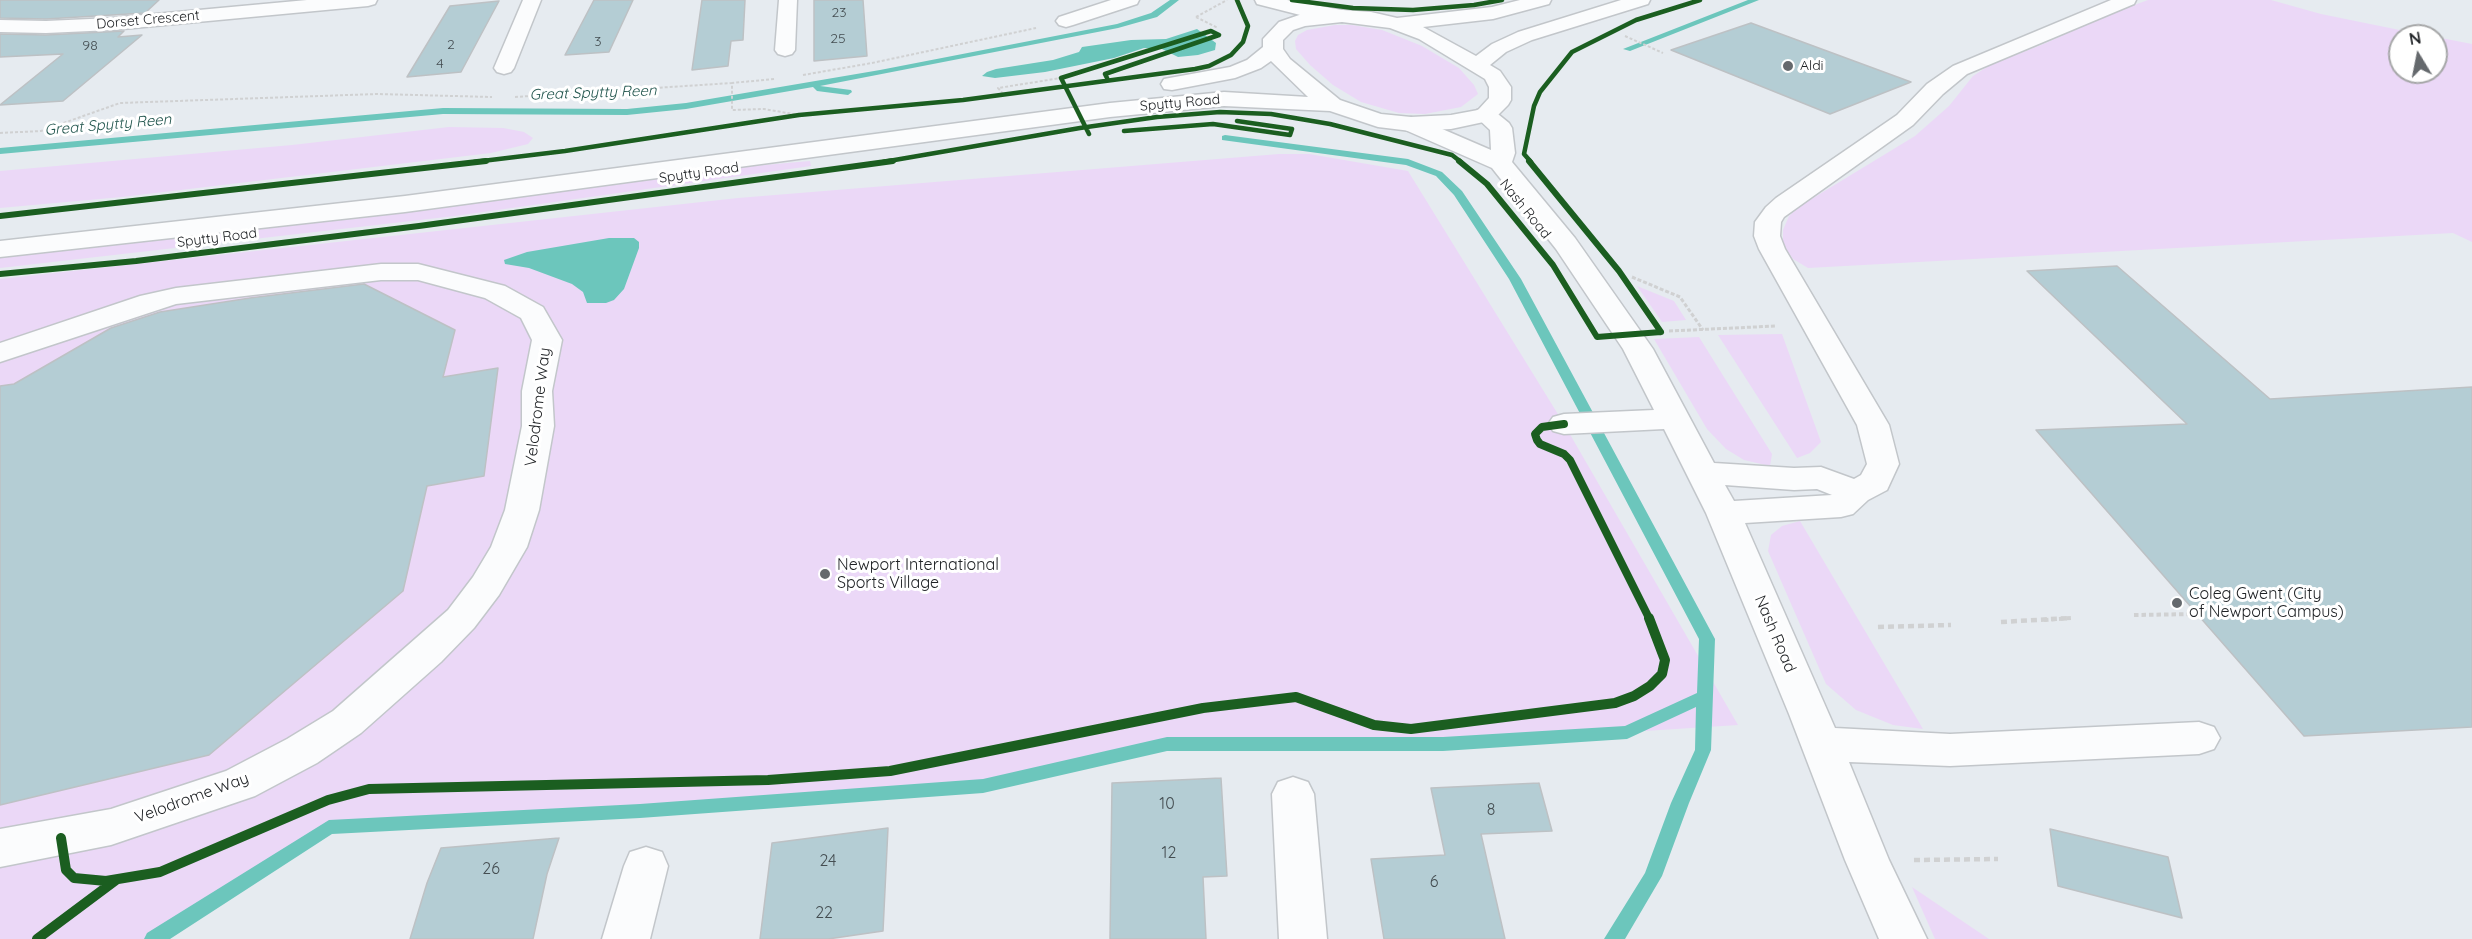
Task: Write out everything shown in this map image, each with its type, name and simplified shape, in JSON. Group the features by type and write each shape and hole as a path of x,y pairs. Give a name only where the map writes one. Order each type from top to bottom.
{"main road":[{"name":"Dorset Crescent","path":"0,26 46,27 112,24 258,5 368,0"},
{"path":"504,68 531,0"},
{"path":"785,50 788,0"},
{"path":"1066,21 1130,0"},
{"path":"1259,0 1268,19 1273,44 1283,63 1304,84 1332,105 1378,120 1411,124 1451,122 1485,115 1500,100 1500,87 1493,75 1426,35 1395,22"},
{"path":"1264,0 1308,11 1395,22 1444,20 1493,12 1542,0"},
{"path":"1478,64 1499,48 1524,36 1641,0"},
{"path":"1723,513 1841,506 1856,492 1875,482 1883,464 1873,425 1772,249 1767,236 1768,222 1785,203 1905,120 1935,89 1960,70 2127,0"},
{"name":"Spytty Road","path":"0,227 241,202 1199,80 1235,72 1254,64 1286,26 1302,20 1342,16"},
{"name":"Spytty Road","path":"0,249 393,206 1110,110 1224,99 1332,105"},
{"name":"Nash Road","path":"1485,115 1501,128 1503,153 1500,163"},
{"name":"Nash Road","path":"1411,124 1500,163 1566,244 1628,334 1723,513 1903,939"},
{"name":"Velodrome Way","path":"0,353 120,311 176,296 362,273 400,271 418,273 495,292 533,313 547,340 537,390 538,426 522,510 509,547 486,586 461,619 427,652 347,722 302,751 240,784 111,827 0,848"},
{"path":"1564,424 1675,419"},
{"path":"1702,473 1794,479 1821,478 1856,492"},
{"path":"1819,744 1950,750 2199,738"},
{"path":"1293,794 1303,939"},
{"path":"626,939 646,866"}],"path":[{"path":"1218,32 1196,17 1227,0"},
{"path":"801,75 872,63 1066,21"},
{"path":"1631,39 1663,53"},
{"path":"993,96 1062,84 1071,75"},
{"path":"507,97 732,84 780,78"},
{"path":"732,84 732,110 764,109 799,116"},
{"path":"0,133 41,131 120,103 377,94 495,97"},
{"path":"777,119 810,114"},
{"path":"1627,277 1631,288"},
{"path":"1627,277 1680,297 1703,330"},
{"path":"1628,334 1784,326"},
{"path":"2134,615 2196,614"},
{"path":"2001,622 2072,618"},
{"path":"1878,627 1951,625"},
{"path":"1909,860 1998,859"}],"shaded area":[{"path":"2148,0 2271,0 2321,14 2388,28 2388,84 2448,84 2448,39 2472,44 2472,242 2453,233 1808,268 1793,259 1783,245 1783,230 1789,216 1800,206 1915,136 1949,106 1973,76 1990,65"},
{"path":"1335,25 1382,30 1422,46 1459,68 1474,85 1478,94 1461,107 1425,114 1399,113 1361,102 1333,85 1296,49 1295,41 1298,35 1307,30"},
{"path":"1197,29 1216,43 1215,50 1178,57 1162,49 1144,48 1114,58 1045,72 995,78 982,76 996,69 1053,60 1079,52 1082,47 1131,40 1166,39"},
{"path":"449,127 503,128 524,132 533,138 528,144 491,153 122,197 0,208 0,171 292,145"},
{"name":"Newport International Sports Village","path":"1279,154 1309,154 1408,171 1564,424 1738,725 1443,744 1167,744 983,786 640,811 329,827 154,939 0,939 0,279 738,198"},
{"path":"810,161 811,166 455,216 0,268 0,257 457,204 742,167"},
{"path":"609,238 634,238 639,242 639,248 624,289 614,300 606,303 587,303 583,292 572,284 529,268 505,264 504,260 527,252"},
{"path":"1637,286 1674,301 1686,320 1662,322"},
{"path":"1782,334 1821,442 1810,453 1797,458 1718,335"},
{"path":"1699,337 1772,454 1770,466 1744,460 1726,449 1707,429 1654,339"},
{"path":"1800,521 1923,729 1893,725 1856,710 1826,684 1768,551 1771,535 1782,526"},
{"path":"1912,887 1989,939 1935,939"}],"building":[{"path":"0,0 159,0 145,13 46,19 0,18"},
{"path":"594,0 633,0 609,52 565,55"},
{"path":"702,0 745,0 743,40 731,41 728,66 692,70"},
{"path":"814,0 863,0 867,56 814,61"},
{"path":"499,1 461,72 407,77 450,6"},
{"path":"1751,23 1911,82 1830,114 1671,50"},
{"path":"124,31 118,37 142,35 63,101 0,105 63,54 0,57 0,34 46,35"},
{"path":"2117,266 2270,399 2472,387 2472,727 2304,736 2036,430 2187,424 2027,271"},
{"path":"364,284 455,330 443,377 498,368 484,476 427,486 403,591 209,755 0,805 0,386 14,384 111,328 160,312"},
{"path":"1221,778 1227,876 1203,877 1206,939 1110,939 1112,783"},
{"path":"1539,783 1552,831 1481,834 1505,939 1384,939 1371,859 1445,855 1431,788"},
{"path":"888,828 883,931 828,939 760,939 772,843"},
{"path":"2050,829 2168,857 2182,918 2058,886"},
{"path":"559,838 547,874 533,939 410,939 427,883 441,848"}],"waterway":[{"name":"Great Spytty Reen","path":"0,151 443,111 627,112 686,106 880,73 1118,26 1154,15 1175,0"},
{"path":"1627,49 1755,0"},
{"path":"817,88 848,92"},
{"path":"1225,138 1408,162 1439,174 1458,193 1515,279 1707,639 1705,696"},
{"path":"154,939 329,827 640,811 983,786 1167,744 1443,744 1627,732 1705,696"},
{"path":"1614,939 1653,876 1680,803 1703,750 1705,696"}],"cycle path":[{"path":"0,216 268,187 565,151 799,115 963,100 1195,69 1209,66 1231,55 1243,42 1248,26 1237,0"},
{"path":"1292,0 1353,8 1413,10 1474,5 1502,0"},
{"path":"1661,332 1619,271 1524,154 1534,106 1540,92 1572,52 1636,20 1700,0"},
{"path":"1089,134 1061,78 1211,31 1219,35 1105,74 1107,78"},
{"path":"0,274 136,261 419,226 912,158 1080,128 1157,117 1220,112 1271,114 1330,124 1452,155 1487,184 1512,213 1553,265 1597,337 1661,332"},
{"path":"1124,131 1213,124 1290,135 1292,129 1237,121"},
{"path":"61,838 66,870 74,878 106,881 160,872 328,800 369,789 768,780 890,771 1203,708 1296,697 1374,725 1411,729 1615,703 1634,696 1650,686 1662,674 1665,660 1656,631 1570,460 1564,454 1540,444 1537,440 1535,434 1542,427 1564,424"},
{"path":"37,939 116,880"}],"place":[{"name":"Aldi","path":"1788,66"},
{"name":"Newport International Sports Village","path":"825,574"},
{"name":"Coleg Gwent (City of Newport Campus)","path":"2177,603"}]}
